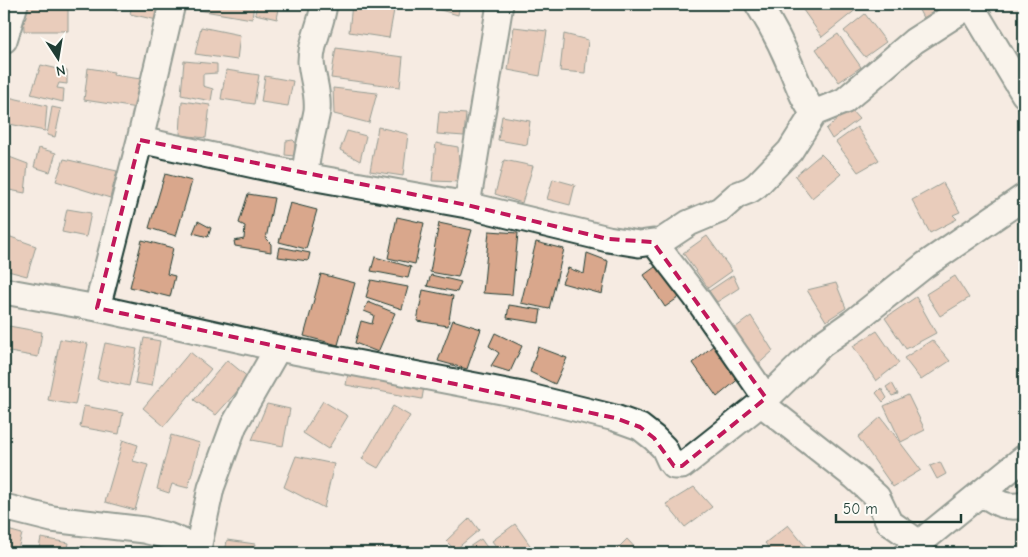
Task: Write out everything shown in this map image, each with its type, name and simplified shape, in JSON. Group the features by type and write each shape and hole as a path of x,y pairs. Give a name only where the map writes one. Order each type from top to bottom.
{"street":[{"path":"4,40 15,4"},
{"path":"97,308 140,140 172,4"},
{"path":"305,176 307,151 317,110 318,97 311,62 312,50 324,4"},
{"path":"468,205 500,4"},
{"path":"758,4 788,59 808,106 814,113"},
{"path":"656,245 689,222 720,210 738,194 750,190 778,165 790,151 814,113 844,101 914,42 970,4 1024,94"},
{"path":"140,140 305,176 468,205 608,239 640,244 653,242 696,297 766,399 767,408 855,477 876,497 889,522 913,548 1024,458"},
{"path":"4,291 97,308 278,348 522,395 615,418 640,427 664,448 674,466 682,466 766,399 822,344 852,323 925,265 1024,196"},
{"path":"4,507 52,519 144,530 168,536 197,551 211,488 234,425 278,348"},
{"path":"982,492 999,505 1015,507 1024,505"}],"highlighted area":[{"path":"140,140 467,205 608,239 653,242 766,398 682,466 674,466 654,438 640,427 615,418 97,308"}],"building":[{"path":"118,4 118,11 94,5"},
{"path":"132,4 161,4 157,20 130,14"},
{"path":"199,4 237,4 246,7 246,4 254,4 252,19 198,10"},
{"path":"257,4 280,4 277,19 255,14"},
{"path":"352,4 394,10 389,38 349,32"},
{"path":"419,4 460,4 458,15"},
{"path":"812,4 863,4 822,37 803,10"},
{"path":"916,4 948,4 923,18"},
{"path":"23,5 68,5 68,31 24,31"},
{"path":"865,14 886,42 865,57 844,31"},
{"path":"201,27 240,35 237,60 195,54"},
{"path":"514,27 547,31 540,76 508,70"},
{"path":"564,34 588,40 585,73 560,71"},
{"path":"838,34 861,67 839,82 816,49"},
{"path":"336,48 403,57 400,87 331,78"},
{"path":"184,61 217,64 217,73 203,74 203,86 213,89 211,101 181,95"},
{"path":"41,65 67,71 67,84 59,83 57,88 64,89 63,102 31,94"},
{"path":"88,68 114,72 113,75 141,79 137,108 84,100"},
{"path":"226,70 259,75 254,104 221,99"},
{"path":"265,76 293,81 288,106 261,102"},
{"path":"333,88 377,93 369,123 334,114"},
{"path":"4,96 47,106 45,131 4,123"},
{"path":"182,101 210,105 206,138 180,135"},
{"path":"52,107 61,109 55,137 47,135"},
{"path":"850,109 859,119 832,139 826,129"},
{"path":"439,112 466,114 464,136 437,134"},
{"path":"502,116 530,121 527,145 498,140"},
{"path":"378,127 408,134 403,176 370,171"},
{"path":"857,127 879,160 858,172 836,142"},
{"path":"347,131 366,136 360,161 340,150"},
{"path":"293,140 295,142 294,156 285,155 286,141"},
{"path":"436,143 458,147 460,182 432,181"},
{"path":"39,148 56,153 50,172 34,167"},
{"path":"821,154 841,174 812,198 795,176"},
{"path":"4,155 28,164 25,193 4,189"},
{"path":"64,159 117,171 110,198 56,181"},
{"path":"504,160 533,166 522,203 495,194"},
{"path":"165,174 192,181 176,236 149,228"},
{"path":"553,179 575,185 570,205 547,199"},
{"path":"943,183 960,212 953,215 957,219 930,233 912,200"},
{"path":"248,194 274,198 266,239 271,244 271,252 235,246 234,241 244,239 245,226 239,223"},
{"path":"290,203 317,210 306,249 279,242"},
{"path":"67,209 91,213 86,237 62,232"},
{"path":"397,217 424,223 415,264 388,258"},
{"path":"198,221 211,228 208,237 193,233"},
{"path":"439,223 472,230 458,277 430,272"},
{"path":"489,231 518,233 512,295 483,293"},
{"path":"8,236 36,246 27,276 4,270 4,254"},
{"path":"707,236 732,271 708,288 683,253"},
{"path":"142,240 173,248 167,274 175,276 170,297 130,287"},
{"path":"536,242 564,249 549,309 521,303"},
{"path":"280,247 310,253 308,261 278,257"},
{"path":"587,253 608,261 602,294 562,283 568,268 584,274"},
{"path":"375,257 411,267 408,278 371,271"},
{"path":"666,259 688,291 665,307 644,275"},
{"path":"321,274 355,283 338,345 304,336"},
{"path":"431,275 461,282 457,292 427,286"},
{"path":"733,275 739,288 717,302 709,291"},
{"path":"955,276 969,298 940,316 926,294"},
{"path":"371,280 408,287 402,309 366,297"},
{"path":"836,283 846,308 826,321 807,290"},
{"path":"423,290 453,296 448,326 417,321"},
{"path":"916,297 936,333 906,349 885,318"},
{"path":"368,302 395,313 378,352 355,343 361,321 372,324 374,315 364,311"},
{"path":"509,305 541,310 539,323 507,318"},
{"path":"751,316 773,351 753,369 728,333"},
{"path":"453,320 481,329 467,369 438,361"},
{"path":"9,326 42,332 38,357 4,351"},
{"path":"877,331 899,363 876,381 853,346"},
{"path":"495,333 522,346 510,372 491,366 499,353 489,346"},
{"path":"144,338 160,341 152,386 135,383"},
{"path":"60,339 88,344 75,405 48,400"},
{"path":"932,340 950,361 921,380 904,358"},
{"path":"105,343 137,349 129,386 97,379"},
{"path":"715,344 741,377 717,397 693,363"},
{"path":"538,347 567,358 555,384 530,372"},
{"path":"190,352 211,369 164,426 143,408"},
{"path":"227,360 249,378 216,415 194,400"},
{"path":"348,373 424,387 422,399 346,385"},
{"path":"892,383 898,394 892,396 886,387"},
{"path":"881,388 887,398 883,402 876,393"},
{"path":"908,395 925,430 901,442 884,406"},
{"path":"323,401 348,416 328,449 303,433"},
{"path":"267,404 290,409 283,446 252,440"},
{"path":"84,406 123,413 119,434 80,427"},
{"path":"393,406 410,416 378,468 362,459"},
{"path":"881,417 921,470 893,487 858,437"},
{"path":"171,435 200,443 188,488 172,484 169,493 157,489"},
{"path":"123,440 138,445 133,461 148,465 135,510 105,502"},
{"path":"296,456 334,464 324,508 284,487"},
{"path":"940,462 946,474 937,479 930,466"},
{"path":"694,487 712,507 685,527 666,504"},
{"path":"470,518 479,530 455,550 446,541"},
{"path":"515,524 532,548 525,553 501,553 492,541"},
{"path":"788,525 811,553 773,553 765,543"},
{"path":"4,529 22,534 17,553 4,553"},
{"path":"41,538 69,543 67,553 38,553"},
{"path":"481,539 491,553 460,553"},
{"path":"627,539 640,553 613,553"},
{"path":"227,540 255,544 253,553 225,553"},
{"path":"78,546 108,552 76,553"}]}
